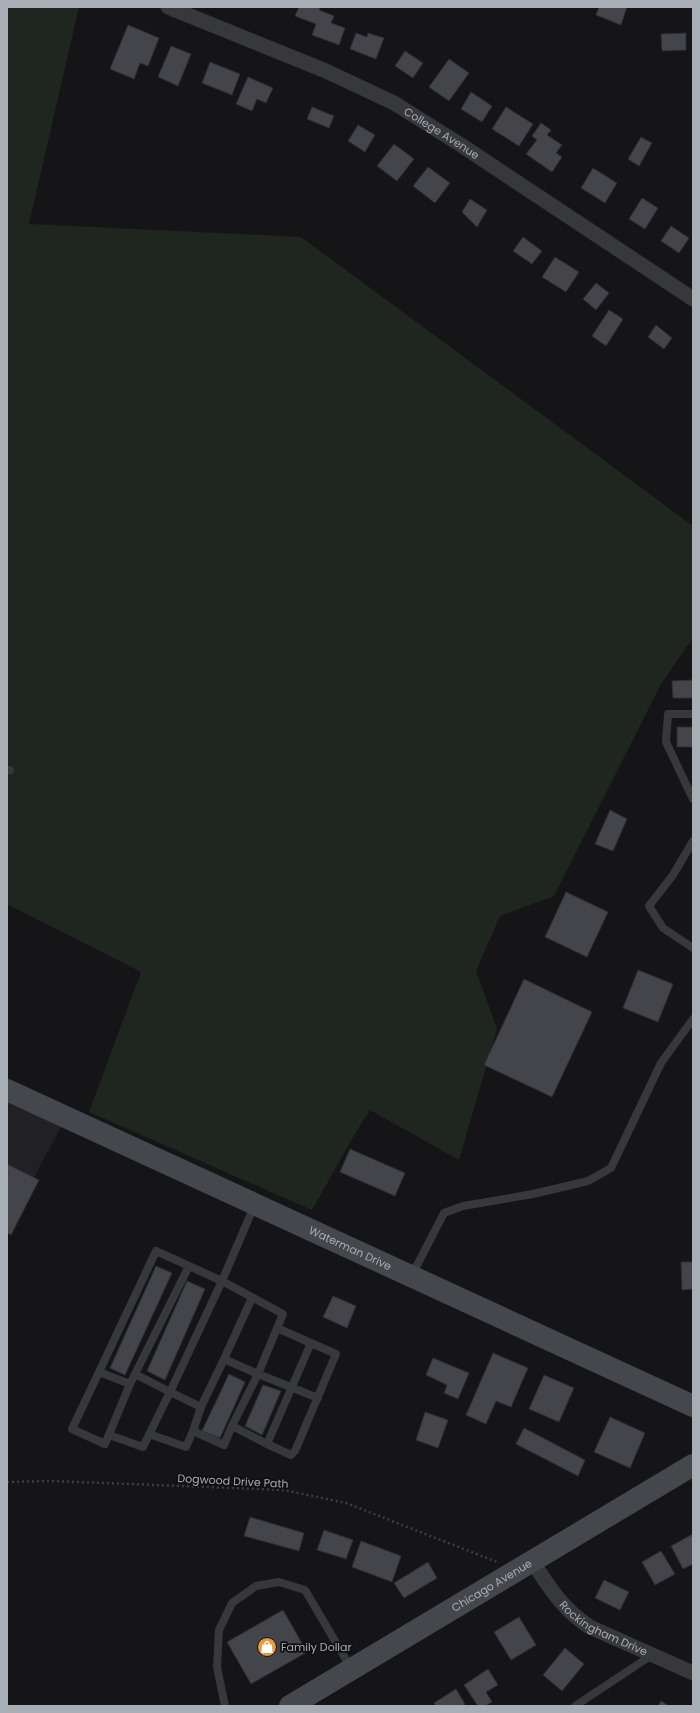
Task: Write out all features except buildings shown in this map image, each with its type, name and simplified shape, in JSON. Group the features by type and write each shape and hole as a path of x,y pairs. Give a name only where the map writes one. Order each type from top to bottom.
{"street":[{"name":"College Avenue","path":"168,7 326,71 394,103 461,144 693,299"},
{"name":"Waterman Drive","path":"7,1090 412,1275 693,1406"},
{"name":"Chicago Avenue","path":"290,1706 693,1465"},
{"name":"Rockingham Drive","path":"524,1565 581,1621 693,1673"}],"lane":[{"path":"693,714 668,714 666,742 693,799"},
{"path":"693,841 673,875 649,906 663,928 693,948"},
{"path":"412,1275 444,1213 463,1206 533,1194 588,1181 611,1168 662,1063 693,1019"},
{"path":"109,1435 143,1447 222,1281 256,1204"},
{"path":"189,1266 130,1384 105,1444 72,1428 100,1372 156,1251 189,1266 222,1281 283,1314 258,1374 224,1445 193,1431"},
{"path":"149,1434 186,1447 201,1407 252,1298"},
{"path":"232,1426 291,1455 295,1451 336,1354 277,1328"},
{"path":"267,1444 312,1343"},
{"path":"224,1359 318,1398"},
{"path":"100,1372 130,1384"},
{"path":"135,1374 201,1407"},
{"path":"225,1706 217,1667 220,1630 232,1603 256,1586 279,1582 305,1590 352,1670"},
{"path":"575,1706 652,1655"}],"path":[{"name":"Dogwood Drive Path","path":"7,1482 51,1481 284,1490 346,1503 524,1565"}],"shaded area":[{"path":"7,7 79,7 29,224 301,237 693,526 693,638 661,684 554,896 500,916 476,971 497,1029 459,1160 370,1110 312,1210 89,1112 141,972 7,904"},
{"path":"7,1100 62,1125 7,1229"}],"place":[{"name":"Family Dollar","path":"267,1647"}]}
